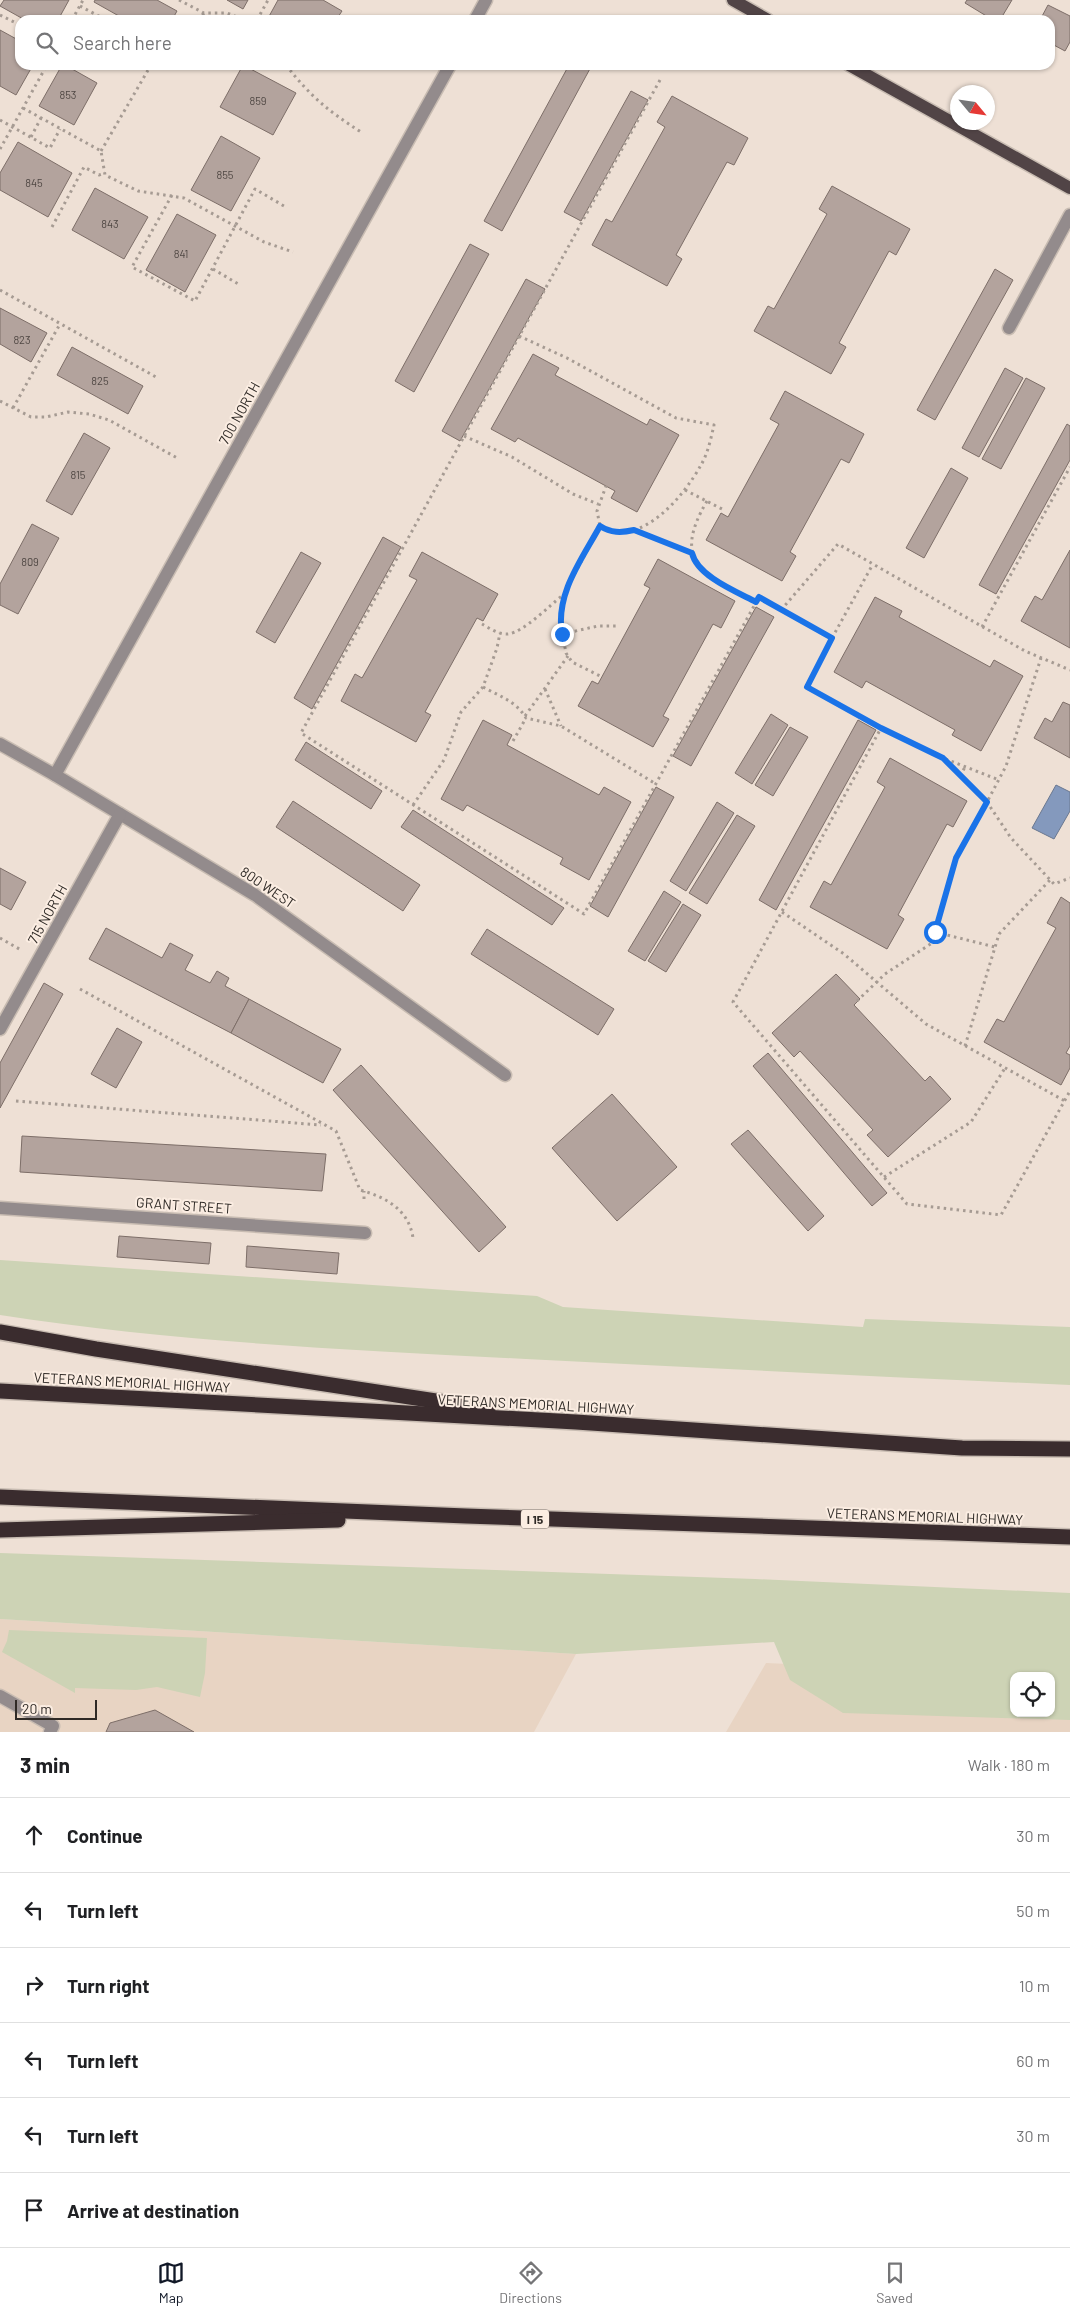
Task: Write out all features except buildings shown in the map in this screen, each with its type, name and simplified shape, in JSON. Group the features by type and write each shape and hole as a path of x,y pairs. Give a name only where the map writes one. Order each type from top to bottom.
{"highway":[{"path":"0,1332 96,1349 576,1422"},
{"name":"VETERANS MEMORIAL HIGHWAY","path":"0,1391 576,1422 962,1448 1070,1449"},
{"name":"VETERANS MEMORIAL HIGHWAY","path":"0,1497 466,1516 1070,1537"},
{"path":"0,1530 466,1516"}],"main road":[{"path":"733,0 759,15"},
{"path":"858,70 1070,188"}],"street":[{"path":"478,15 486,0"},
{"name":"700 NORTH","path":"55,775 447,70"},
{"path":"1009,328 1070,215"},
{"name":"800 WEST","path":"0,744 255,895 506,1075"},
{"name":"715 NORTH","path":"0,1029 120,814"},
{"name":"GRANT STREET","path":"0,1208 366,1233"},
{"path":"0,1696 53,1726 50,1732"}],"path":[{"path":"75,15 83,0"},
{"path":"179,0 204,13 227,13 232,15"},
{"path":"260,15 268,0"},
{"path":"80,6 97,15"},
{"path":"0,15 15,23"},
{"path":"0,149 44,70"},
{"path":"148,70 101,151 105,173 113,180 138,191 172,194 184,198 264,242 293,252"},
{"path":"290,70 305,90 324,108 361,132"},
{"path":"660,80 301,733 584,914 759,597 832,638"},
{"path":"23,108 101,151"},
{"path":"30,137 42,118"},
{"path":"0,120 50,148 60,129"},
{"path":"52,227 84,167 99,175 105,173"},
{"path":"172,194 132,267 195,301 255,190 284,206"},
{"path":"213,269 240,285"},
{"path":"0,290 156,377"},
{"path":"13,408 60,324"},
{"path":"519,336 567,358 676,418 714,425 701,464 685,490 662,513 634,530 624,533 613,532 600,526"},
{"path":"0,401 31,417 46,417 68,412 96,416 130,430 179,459"},
{"path":"464,436 512,457 573,494 598,504"},
{"path":"982,627 1070,467"},
{"path":"600,676 572,662 568,656 562,634 562,611 564,594 600,526 597,511 598,504 606,486"},
{"path":"685,490 722,509"},
{"path":"708,502 691,535 693,559 710,576 756,602"},
{"path":"634,530 692,553"},
{"path":"781,610 838,544 1025,651 1070,670"},
{"path":"873,564 807,687 881,728 943,758 999,780"},
{"path":"482,624 500,633 508,634 520,628 564,594"},
{"path":"562,634 598,626 618,626"},
{"path":"413,805 444,760 461,712 483,687 497,648 500,633"},
{"path":"513,741 525,717 568,656"},
{"path":"857,1001 884,974 932,943 956,858 1006,766 1041,658"},
{"path":"483,687 506,699 525,717 561,726 656,784"},
{"path":"545,689 561,726"},
{"path":"881,728 733,1002 907,1204 1001,1215 1070,1091"},
{"path":"943,758 987,802 1011,838 1054,884 1070,878"},
{"path":"960,776 965,767"},
{"path":"965,1046 999,934 1050,880"},
{"path":"782,912 844,954 926,1024 1065,1101"},
{"path":"935,932 995,947"},
{"path":"0,938 24,951"},
{"path":"80,989 336,1131 360,1190 373,1193 398,1208 409,1220 414,1238"},
{"path":"884,1177 971,1122 1004,1068"},
{"path":"16,1101 324,1125"},
{"path":"364,1191 364,1199"}],"shaded area":[{"path":"0,1619 576,1654 534,1732 0,1732"},
{"path":"766,1663 1010,1674 1010,1717 1055,1717 1055,1705 1070,1677 1070,1732 726,1732"}],"green space":[{"path":"0,1260 537,1296 563,1307 863,1327 865,1319 1070,1327 1070,1385 394,1352 262,1344 131,1332 0,1315"},
{"path":"0,1553 755,1579 1070,1593 1070,1720 843,1713 790,1680 774,1642 576,1654 0,1619"},
{"path":"9,1630 207,1638 205,1673 200,1697 157,1687 136,1690 75,1688 75,1693 2,1652"}],"water":[{"path":"1056,785 1070,792 1070,811 1054,839 1032,828"}],"route":[{"path":"562,634 564,594 600,526 613,532 624,533 634,530 692,553 693,559 703,571 717,581 756,602 759,597 832,638 807,687 881,728 943,758 987,802 956,858 935,932"}]}
